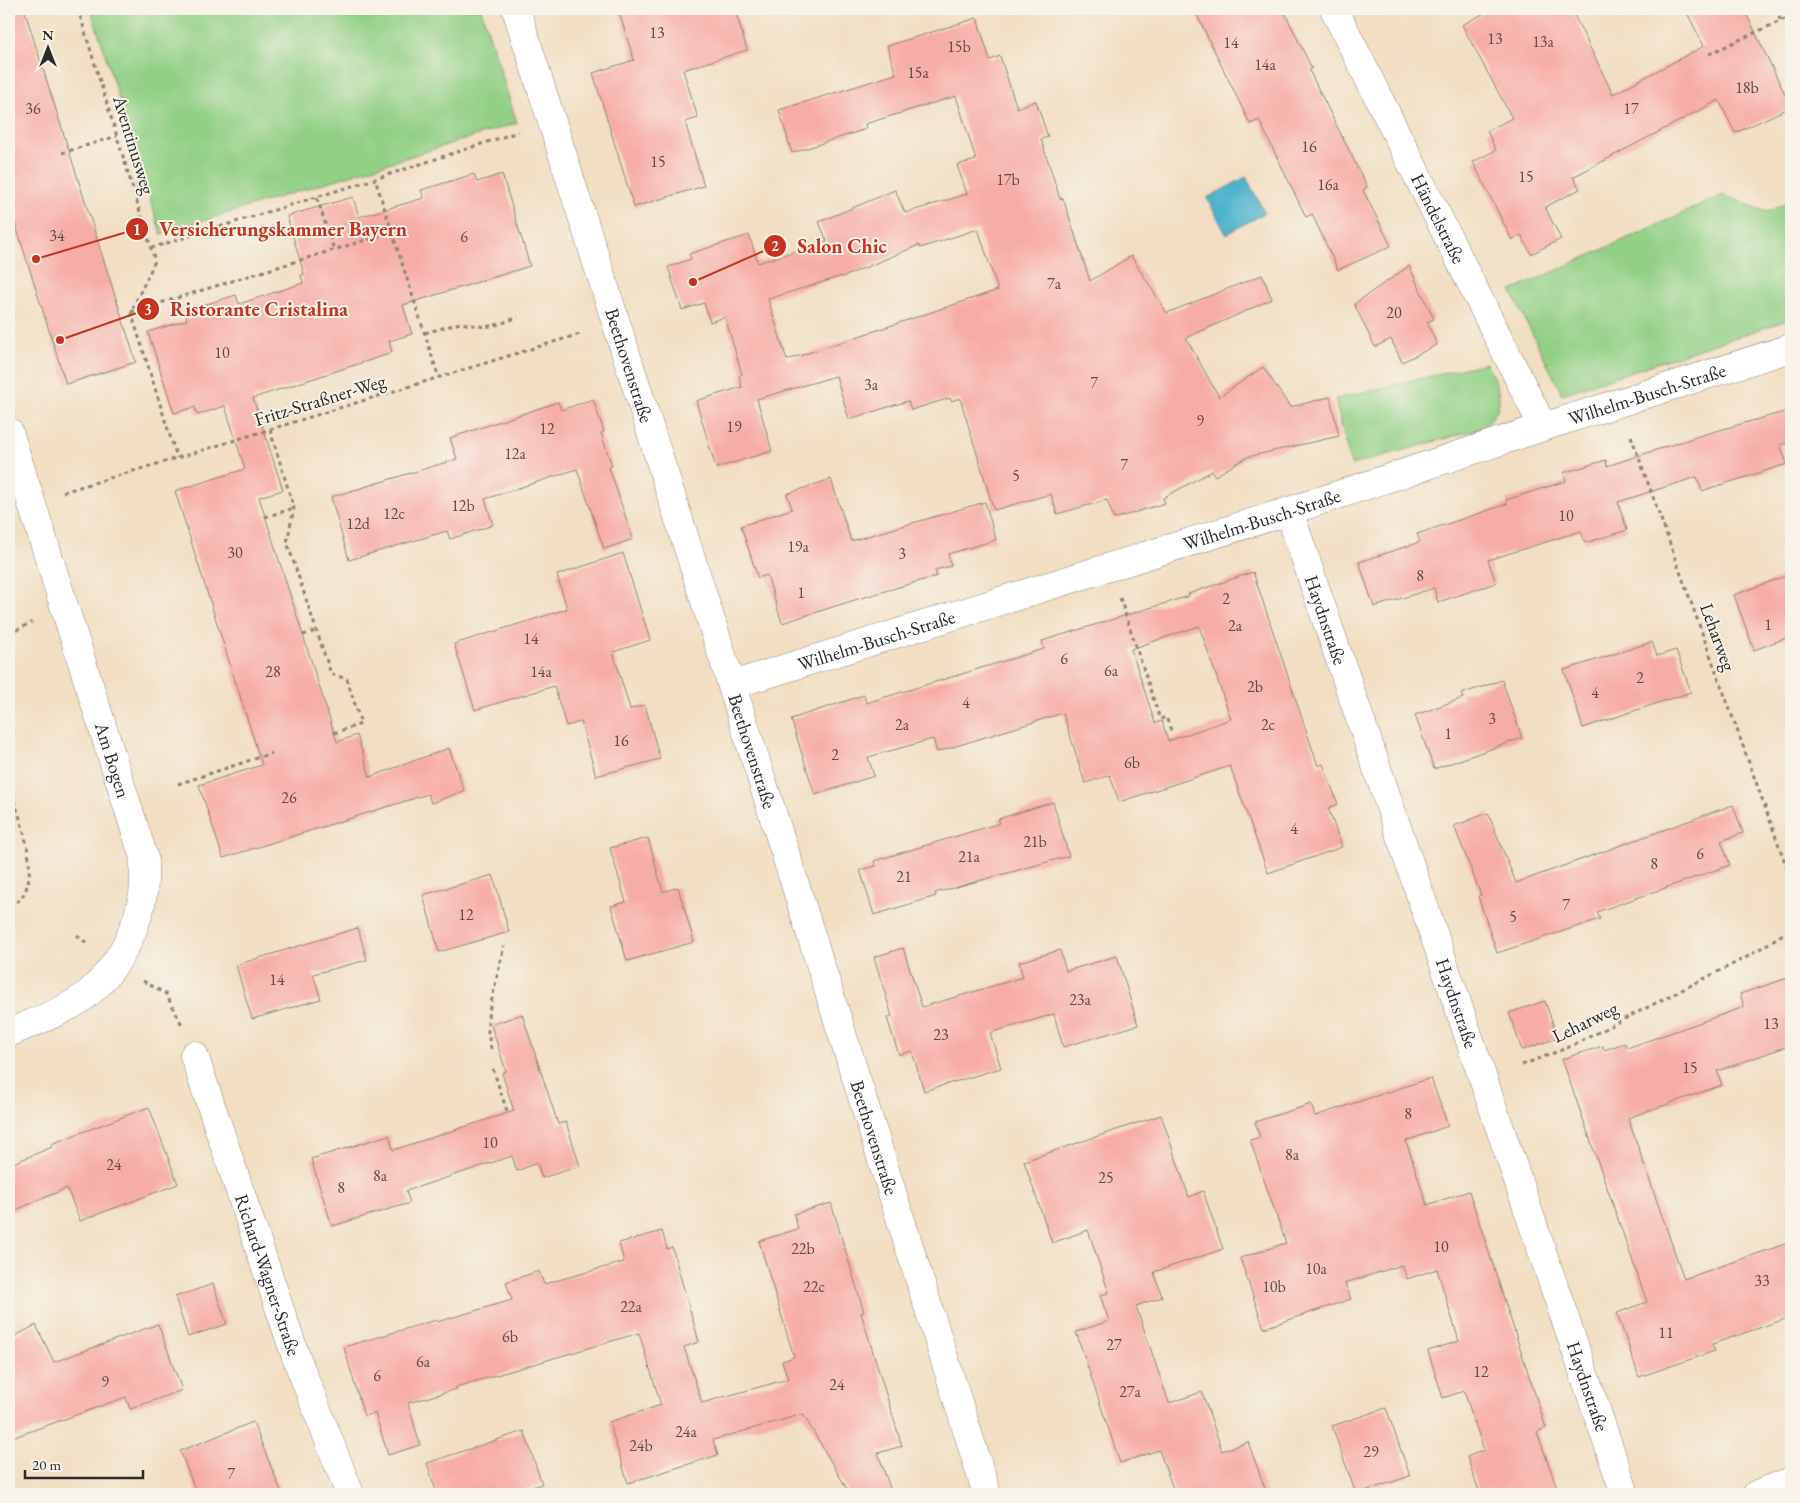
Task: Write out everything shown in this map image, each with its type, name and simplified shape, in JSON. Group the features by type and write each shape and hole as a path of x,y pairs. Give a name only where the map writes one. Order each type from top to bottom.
{"street":[{"name":"Beethovenstraße","path":"516,9 732,685 987,1494"},
{"name":"Händelstraße","path":"1334,9 1543,427"},
{"name":"Wilhelm-Busch-Straße","path":"732,685 1289,511 1791,348"},
{"name":"Am Bogen","path":"9,432 144,858 143,899 130,936 115,965 90,992 66,1007 9,1033"},
{"name":"Haydnstraße","path":"1289,511 1624,1494"},
{"name":"Richard-Wagner-Straße","path":"194,1055 296,1356 350,1494"},
{"path":"1757,1494 1791,1481"}],"path":[{"name":"Aventinusweg","path":"78,9 155,261 131,312"},
{"path":"1775,9 1781,21"},
{"path":"1709,54 1791,16"},
{"path":"152,248 317,198 552,121"},
{"path":"62,153 117,136"},
{"path":"375,179 439,378"},
{"path":"317,198 334,250"},
{"path":"177,458 131,312 392,232"},
{"path":"424,333 460,323 485,327 518,317"},
{"name":"Fritz-Straßner-Weg","path":"31,501 270,430 617,323"},
{"name":"Leharweg","path":"1619,403 1791,879"},
{"path":"270,430 294,508 287,542 331,674 347,679 361,724 334,733"},
{"path":"265,517 294,508"},
{"path":"1117,591 1160,719 1166,717 1172,734"},
{"path":"9,634 19,629"},
{"path":"303,635 317,631"},
{"path":"178,784 272,753"},
{"path":"9,785 22,825 30,864 28,882 21,898 9,908"},
{"name":"Leharweg","path":"1522,1065 1567,1048 1747,956 1791,929"},
{"path":"492,1049 488,1033 488,1016 504,946"},
{"path":"493,1069 507,1111"}],"green space":[{"path":"91,9 481,9 517,123 161,234"},
{"path":"1723,195 1767,212 1791,201 1791,319 1562,394 1511,291"},
{"path":"1486,363 1495,381 1499,398 1495,414 1479,429 1351,465 1335,399"}],"water":[{"path":"1246,177 1265,213 1226,234 1207,198"}],"building":[{"path":"9,9 24,9 136,362 66,384 9,204"},
{"path":"618,9 735,9 747,50 683,70 698,118 685,122 704,186 634,207 593,73 634,60"},
{"path":"1194,9 1283,9 1312,69 1309,70 1367,187 1363,190 1391,246 1338,270 1312,214 1306,217 1259,120 1250,124"},
{"path":"1492,9 1571,9 1613,94 1704,46 1685,9 1744,9 1791,107 1735,133 1719,100 1573,177 1580,189 1545,207 1561,239 1531,254 1521,235 1512,240 1473,162 1496,150 1487,131 1512,118 1462,25"},
{"path":"977,18 990,60 1000,56 1017,108 1036,101 1048,137 1041,139 1060,199 1063,198 1090,281 1131,256 1167,313 1262,275 1272,299 1186,338 1219,397 1263,367 1290,407 1330,397 1339,436 1247,457 1215,476 1212,471 1163,498 1165,503 1114,519 1107,500 1057,514 1051,494 994,510 960,398 951,401 950,398 911,410 908,401 849,419 836,376 757,399 772,451 716,468 696,401 742,387 739,376 742,374 725,317 710,322 704,303 682,310 668,267 691,259 689,254 749,235 758,263 827,241 819,222 895,190 905,213 967,194 957,165 976,160 956,96 865,124 866,129 792,153 779,110 896,74 887,46","holes":["978,229 998,290 787,360 768,299 843,277 919,245 920,248"]},
{"path":"474,174 477,182 502,174 530,266 403,305 412,334 389,341 392,353 253,398 283,490 259,497 337,742 357,735 370,777 449,748 464,791 431,803 428,794 223,858 199,785 262,765 175,491 245,469 225,406 197,415 195,407 174,413 148,332 187,320 185,311 236,295 239,304 303,283 301,275 304,274 287,216 353,197 359,217 424,198 421,190"},
{"path":"1409,266 1434,319 1427,322 1437,345 1402,362 1391,339 1375,347 1354,304"},
{"path":"593,399 604,432 601,433 612,466 609,467 633,539 604,549 577,469 485,499 493,525 450,539 447,531 349,560 331,497 457,459 450,438 558,402 561,410"},
{"path":"1791,410 1791,442 1780,445 1787,464 1702,491 1697,477 1618,502 1627,530 1585,543 1581,531 1488,560 1496,583 1438,602 1434,588 1374,607 1359,562 1420,542 1417,534 1507,504 1506,500 1566,481 1563,473 1606,460 1607,466 1702,435"},
{"path":"831,479 851,541 985,502 996,540 948,554 951,566 935,570 937,576 782,623 767,575 758,578 741,526 792,509 787,494"},
{"path":"623,553 650,640 613,652 630,709 645,705 660,759 596,776 581,722 566,726 554,686 475,710 454,644 567,609 557,575"},
{"path":"1253,572 1318,766 1323,764 1338,804 1328,808 1342,847 1268,873 1230,766 1119,802 1110,775 1085,783 1063,713 937,752 933,739 868,757 874,776 815,795 791,719 864,695 866,703 1044,649 1042,641 1189,596 1188,594","holes":["1199,626 1231,719 1168,741 1162,721 1155,723 1131,649"]},
{"path":"1791,574 1791,636 1754,650 1734,595"},
{"path":"1652,642 1657,656 1676,650 1691,692 1583,728 1564,670"},
{"path":"1502,680 1522,738 1434,769 1415,715 1463,698 1461,694"},
{"path":"1053,802 1069,856 935,893 936,896 874,915 860,870 876,866 874,861 1000,823 998,819"},
{"path":"1733,805 1743,833 1721,841 1730,865 1597,912 1600,919 1497,953 1478,896 1481,895 1454,826 1488,813 1516,883"},
{"path":"648,838 663,892 678,887 694,942 627,961 611,906 626,902 610,848"},
{"path":"493,875 509,932 439,952 423,895"},
{"path":"358,928 367,960 313,974 321,999 252,1019 236,965"},
{"path":"903,948 922,1007 1023,977 1019,962 1060,950 1066,971 1117,956 1138,1025 1063,1047 1054,1014 990,1033 1001,1068 924,1091 912,1051 899,1055 887,1018 892,1016 874,957"},
{"path":"1791,977 1791,1045 1717,1071 1722,1085 1628,1118 1684,1279 1791,1242 1791,1317 1712,1344 1715,1351 1639,1377 1617,1313 1647,1302 1562,1059 1603,1046 1604,1050 1625,1043 1627,1048 1744,1007 1740,994"},
{"path":"1545,1001 1558,1038 1522,1050 1509,1013"},
{"path":"522,1014 558,1124 566,1122 580,1166 542,1178 537,1163 517,1171 512,1156 406,1191 410,1203 332,1226 311,1159 389,1135 393,1150 514,1111 502,1073 506,1071 491,1025"},
{"path":"1431,1078 1448,1126 1406,1141 1427,1205 1469,1191 1546,1428 1537,1432 1559,1494 1480,1494 1467,1457 1484,1450 1464,1391 1443,1398 1428,1351 1459,1341 1437,1269 1407,1279 1402,1265 1345,1283 1351,1299 1264,1328 1240,1258 1286,1243 1250,1140 1260,1137 1255,1122 1311,1104 1315,1116"},
{"path":"149,1107 178,1184 80,1221 67,1188 9,1213 9,1165 52,1147 51,1144"},
{"path":"1161,1115 1189,1197 1203,1191 1223,1249 1154,1272 1162,1297 1136,1306 1169,1403 1202,1392 1222,1451 1248,1442 1267,1494 1175,1494 1159,1450 1120,1463 1076,1332 1109,1321 1100,1295 1109,1293 1088,1230 1052,1243 1024,1161"},
{"path":"831,1203 864,1312 861,1313 902,1446 878,1453 892,1494 850,1494 803,1414 713,1440 718,1455 628,1483 609,1422 661,1405 639,1333 408,1403 420,1445 388,1455 375,1413 364,1416 344,1347 512,1300 506,1282 539,1271 544,1284 624,1262 619,1243 662,1231 667,1249 672,1247 699,1342 684,1347 702,1403 788,1379 782,1361 794,1357 759,1241 798,1229 794,1214"},
{"path":"213,1284 227,1324 188,1337 175,1297"},
{"path":"158,1324 182,1390 130,1409 126,1397 9,1439 9,1339 36,1325 54,1362"},
{"path":"1386,1408 1410,1476 1356,1494 1332,1426"},
{"path":"253,1422 282,1494 197,1494 180,1451"},
{"path":"524,1431 542,1484 510,1494 437,1494 427,1463"}],"place":[{"name":"Versicherungskammer Bayern","path":"36,259"},
{"name":"Salon Chic","path":"693,282"},
{"name":"Ristorante Cristalina","path":"60,340"}]}
